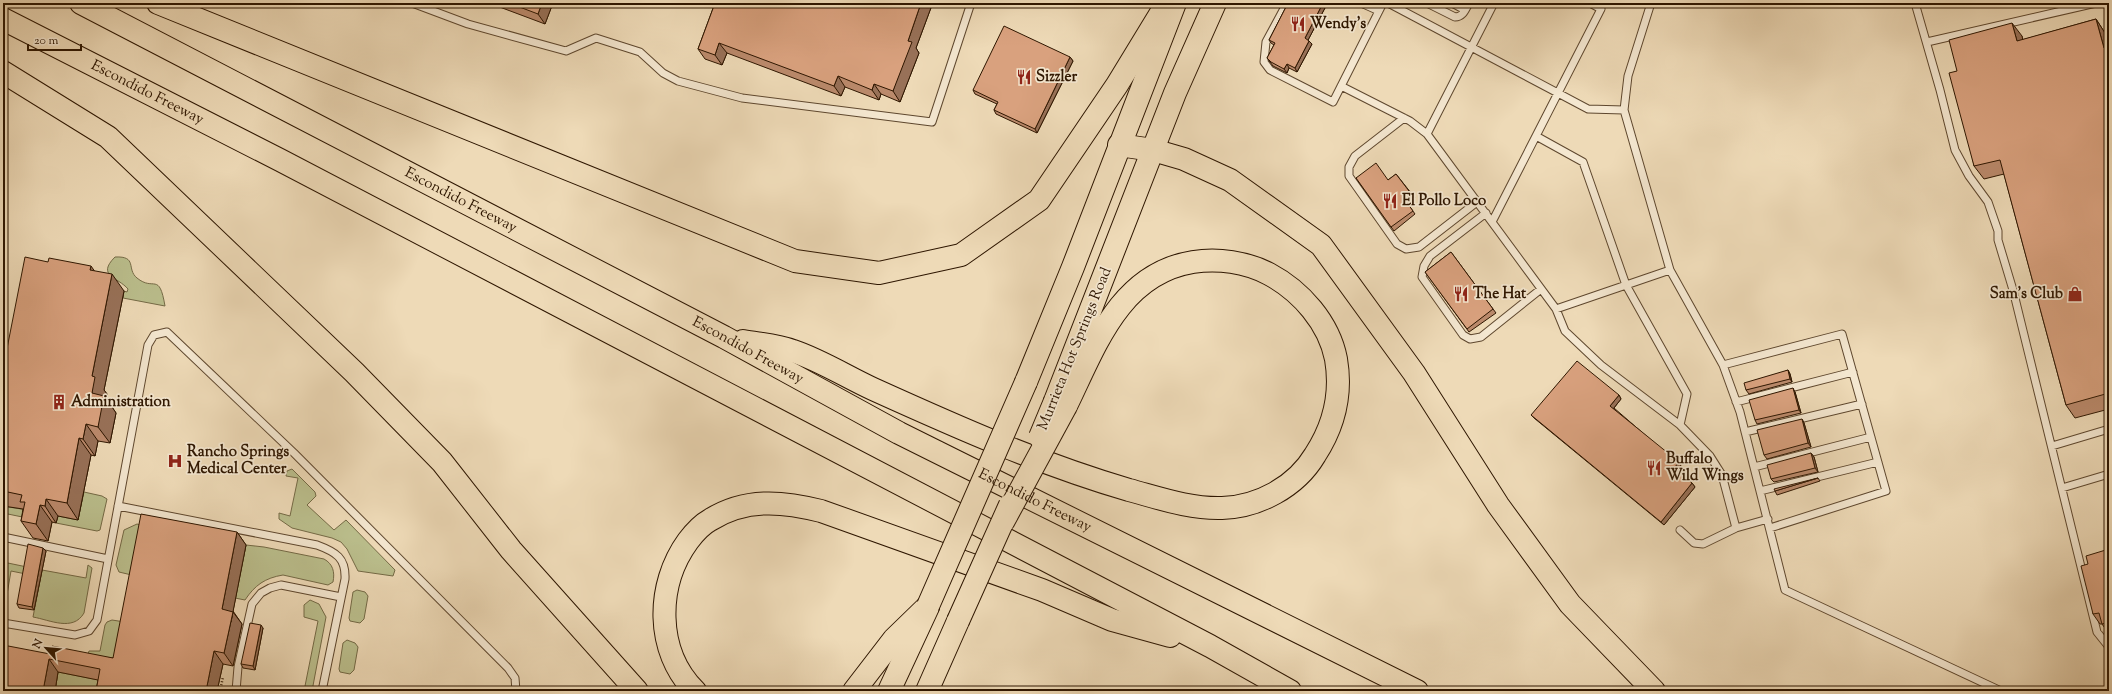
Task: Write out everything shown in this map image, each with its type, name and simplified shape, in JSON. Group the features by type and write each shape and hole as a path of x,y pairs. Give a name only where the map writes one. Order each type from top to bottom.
{"main road":[{"name":"Escondido Freeway","path":"81,3 724,338 906,436 1417,691"},
{"path":"158,3 795,261 879,273 961,255 1040,200 1117,84 1167,3"},
{"path":"889,691 928,606 1026,382 1073,267 1175,3"},
{"name":"Murrieta Hot Springs Road","path":"1060,403 1175,93 1215,3"},
{"name":"Escondido Freeway","path":"3,19 287,164 1210,646 1290,691"},
{"path":"3,72 108,137 354,372 442,462 511,550 637,691"},
{"path":"1119,145 1153,150 1184,159 1230,180 1321,245 1414,373 1498,505 1570,604 1654,691"},
{"path":"724,338 792,350 846,377 1013,451 1106,483 1185,505 1221,508 1240,506 1262,499 1300,476 1324,442 1332,422 1338,400 1336,358 1325,330 1301,296 1284,283 1256,268 1235,263 1203,260 1170,267 1154,276 1124,300 1108,322 1060,403 1003,522 927,691"},
{"path":"695,691 681,672 672,655 666,634 664,614 668,584 677,559 694,533 709,520 725,512 754,503 796,504 821,511 1042,590 1112,620 1210,646"},
{"path":"854,691 894,639 928,606"}],"lane":[{"path":"412,3 468,24 566,51 596,38 640,52 663,73 678,81 742,98 932,122 971,3"},
{"path":"1287,3 1266,42 1264,62 1270,70 1333,102 1383,3"},
{"path":"1362,3 1378,11"},
{"path":"1388,3 1588,109 1624,110"},
{"path":"1427,3 1455,17 1462,15 1467,6 1452,3"},
{"path":"1427,134 1494,3"},
{"path":"1492,222 1601,9 1590,3"},
{"path":"1651,3 1628,76 1624,110 1670,270 1723,365 1736,402 1768,519 1785,590 2001,691"},
{"path":"1914,3 1927,42 1954,150 1969,176 1988,202 1998,231 1998,240 2052,446 2097,632 2109,647"},
{"path":"1927,42 2096,3"},
{"path":"1341,86 1404,118 1427,134 1542,289 1556,309 1565,331 1601,365 1680,425 1710,456 1722,475 1736,528"},
{"path":"1404,118 1355,156 1349,167 1349,176 1397,244 1406,249 1419,247 1477,202"},
{"path":"1536,136 1583,162 1626,285 1688,394 1680,425"},
{"path":"1486,214 1430,256 1424,266 1422,277 1463,335 1470,339 1482,338 1542,289"},
{"path":"1556,309 1670,270"},
{"path":"3,623 75,635 89,630 97,620 148,345 154,335 167,332 294,453 508,668 515,678 516,691"},
{"path":"1723,365 1842,334 1853,372 1886,491 1770,528"},
{"path":"1736,402 1853,372"},
{"path":"1745,432 1862,404"},
{"path":"2052,446 2109,429"},
{"path":"1754,467 1871,437"},
{"path":"1760,491 1878,462"},
{"path":"2062,488 2109,474"},
{"path":"118,506 318,545 330,550 340,558 345,568 341,597 322,691"},
{"path":"1680,530 1694,543 1703,544 1736,528 1768,519"},
{"path":"3,538 108,559"},
{"path":"236,691 238,667 252,604 262,593 270,588 281,585 341,597"}],"path":[{"path":"220,691 224,671"}],"green space":[{"path":"115,257 127,259 134,274 143,282 158,285 163,295 165,306 123,298 124,291 127,292 128,289 108,272 110,263"},
{"path":"292,469 315,492 316,496 307,505 334,530 346,520 395,570 393,576 358,571 347,549 341,542 332,538 292,528 279,519 279,513 290,516 298,478 286,476 287,471"},
{"path":"84,492 102,496 107,499 100,530 97,531 56,523 58,516 78,520"},
{"path":"3,506 33,511 32,519 3,513"},
{"path":"137,524 149,527 140,577 119,572 116,565 124,530"},
{"path":"246,545 264,547 324,559 333,569 333,582 328,585 283,575 271,578 261,583 245,600 235,598"},
{"path":"3,562 27,567 26,574 11,571 4,612"},
{"path":"88,565 92,568 84,613 79,619 74,622 61,623 33,617 42,570 86,578"},
{"path":"357,590 365,592 368,596 364,619 360,623 350,621 349,618 353,592"},
{"path":"310,600 319,604 326,617 312,691 304,691 318,621 304,617 304,605"},
{"path":"112,620 131,623 122,671 85,663 89,651 100,651 105,625 107,622"},
{"path":"347,640 355,643 358,647 354,670 350,674 340,672 339,669 343,643"},
{"path":"58,672 109,682 107,691 55,691"}],"building":[{"path":"509,3 542,3 538,14"},
{"path":"715,3 921,3 908,41 912,42 893,91 874,84 872,90 838,76 834,86 719,43 715,55 698,49"},
{"name":"Wendy's","path":"1288,3 1323,3 1305,38 1309,41 1295,68 1287,64 1284,69 1267,58 1275,43 1269,40"},
{"name":"Sam's Club","path":"2096,19 2104,48 2109,47 2109,393 2066,405 2000,160 1974,166 1949,73 1957,71 1949,40 2012,23 2017,41"},
{"name":"Sizzler","path":"1004,26 1070,57 1035,129 994,110 998,102 973,90"},
{"name":"El Pollo Loco","path":"1376,163 1388,180 1396,174 1412,195 1405,200 1413,211 1391,227 1356,178"},
{"name":"The Hat","path":"1451,252 1493,309 1467,329 1425,272"},
{"name":"Administration","path":"25,257 48,262 49,258 91,266 90,270 112,274 92,376 95,377 92,393 104,396 98,427 86,424 83,439 79,438 67,503 46,499 45,506 40,505 36,524 21,521 25,502 20,502 22,495 3,491 3,369"},
{"path":"1577,361 1619,395 1610,406 1679,462 1674,468 1692,483 1661,522 1531,415"},
{"path":"1788,370 1790,379 1746,390 1744,383"},
{"path":"1793,388 1799,410 1755,420 1749,400"},
{"path":"1802,419 1808,443 1764,455 1757,430"},
{"path":"1811,453 1815,468 1771,479 1767,465"},
{"path":"1818,478 1775,491 1774,489"},
{"path":"141,514 237,532 222,609 233,612 224,653 214,651 206,691 96,691 100,669 49,659 43,691 3,691 3,645 50,654 52,646 113,658"},
{"path":"2109,528 2109,542 2106,529"},
{"path":"28,544 43,548 32,607 17,604"},
{"path":"2109,549 2109,622 2102,624 2099,613 2093,614 2081,566 2088,564 2086,556"},
{"path":"250,623 261,625 253,666 241,664"}],"place":[{"name":"Wendy's","path":"1298,24"},
{"name":"Sizzler","path":"1024,77"},
{"name":"El Pollo Loco","path":"1390,201"},
{"name":"The Hat","path":"1461,294"},
{"name":"Sam's Club","path":"2075,294"},
{"name":"Administration","path":"59,402"},
{"name":"Rancho Springs Medical Center","path":"175,461"},
{"name":"Buffalo Wild Wings","path":"1654,468"}]}
